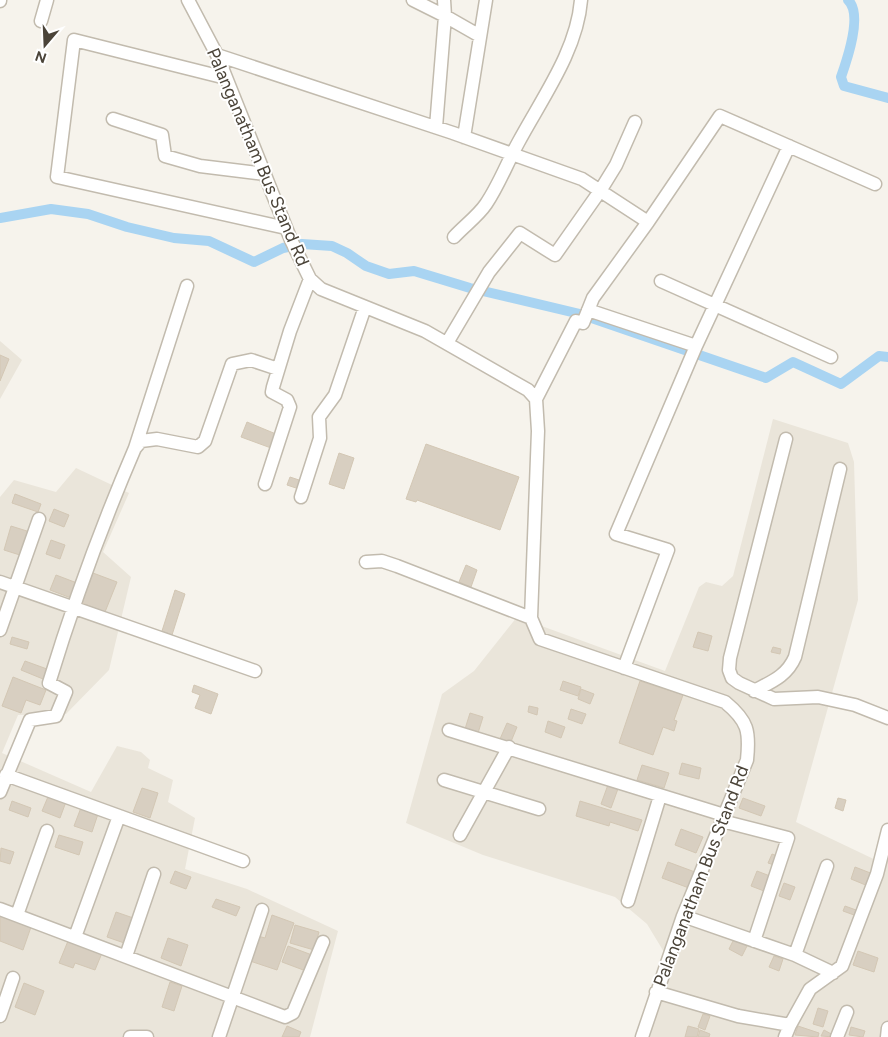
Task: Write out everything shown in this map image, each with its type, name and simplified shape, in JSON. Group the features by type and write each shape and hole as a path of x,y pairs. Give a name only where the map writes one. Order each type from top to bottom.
{"street":[{"path":"40,21 47,0"},
{"name":"Palanganatham Bus Stand Rd","path":"186,0 217,55 286,228 310,280 322,289 425,330 528,390 536,399 538,431 531,618 540,639 725,702 742,716 749,737 747,760 682,916 642,1037"},
{"path":"413,0 480,36"},
{"path":"436,127 445,16 444,0"},
{"path":"464,137 486,0"},
{"path":"454,237 485,205 566,56 580,17 582,0"},
{"path":"226,78 74,40 57,177 286,228"},
{"path":"217,55 436,127 582,179 648,222"},
{"path":"536,399 576,321 583,323 592,298 648,222 720,116 875,184"},
{"path":"113,119 162,135 165,156 200,166 264,174"},
{"path":"447,343 489,272 520,233 555,255 616,165 635,122"},
{"path":"624,668 668,550 616,534 696,346 789,146"},
{"path":"265,484 290,407 287,400 272,392 296,314 310,280"},
{"path":"662,281 830,357"},
{"path":"0,792 30,720 56,716 66,692 49,683 72,608 100,529 135,448 187,286"},
{"path":"302,497 320,438 319,417 335,395 365,307"},
{"path":"588,310 696,346"},
{"path":"135,448 141,441 157,439 198,447 205,441 232,364 251,360 278,369"},
{"path":"786,439 730,658 729,670 732,678 754,691 780,700 809,696 833,699 888,718"},
{"path":"754,691 790,669 795,657 840,469"},
{"path":"0,630 39,519"},
{"path":"366,562 382,561 397,566 531,618"},
{"path":"0,582 255,671"},
{"path":"449,730 509,747 788,838 754,940"},
{"path":"460,835 509,747"},
{"path":"6,776 243,861"},
{"path":"444,780 539,809"},
{"path":"628,901 660,796"},
{"path":"75,937 119,816"},
{"path":"656,992 787,1031 810,989 842,966 882,876 888,830"},
{"path":"17,915 47,831"},
{"path":"795,955 827,866"},
{"path":"126,956 154,874"},
{"path":"0,909 232,996 276,1015 290,1016 297,1006 323,942"},
{"path":"220,1037 262,910"},
{"path":"682,916 795,955 833,973"},
{"path":"0,1016 12,978"},
{"path":"837,1037 847,1012"},
{"path":"887,1037 888,1028"},
{"path":"130,1037 147,1037"}],"shaded area":[{"path":"0,341 22,360 0,399"},
{"path":"773,419 848,443 854,462 858,600 796,822 882,863 888,853 888,1037 640,1037 667,957 647,924 615,897 483,855 406,823 442,694 474,671 517,617 665,671 699,587 706,582 722,586 733,576"},
{"path":"76,468 129,493 103,552 131,577 109,670 66,714 18,715 2,753 91,792 117,746 141,752 150,760 148,768 173,780 168,802 195,818 185,869 247,889 338,931 310,1037 0,1037 0,497 14,480 56,492"}],"building":[{"path":"0,355 9,359 0,381"},
{"path":"247,422 276,434 271,448 241,437"},
{"path":"426,444 519,477 500,530 417,500 416,502 406,499"},
{"path":"339,453 354,458 344,489 329,484"},
{"path":"290,477 305,482 302,490 287,485"},
{"path":"15,494 41,504 38,512 12,503"},
{"path":"54,509 69,515 64,527 49,521"},
{"path":"11,526 30,532 23,556 4,550"},
{"path":"51,540 65,545 60,559 46,554"},
{"path":"466,565 477,570 471,587 459,582"},
{"path":"93,573 117,582 105,612 82,603"},
{"path":"56,575 77,583 71,598 50,590"},
{"path":"175,590 185,594 172,635 162,631"},
{"path":"698,632 712,636 708,651 693,647"},
{"path":"12,637 29,642 27,649 10,644"},
{"path":"773,647 781,649 780,654 771,652"},
{"path":"25,661 47,669 43,679 21,670"},
{"path":"13,677 46,690 40,705 26,700 21,713 2,706"},
{"path":"563,681 581,687 578,696 560,690"},
{"path":"640,681 683,695 674,720 677,721 674,731 663,727 653,755 619,743"},
{"path":"194,685 218,694 211,714 195,708 200,695 192,692"},
{"path":"581,689 594,694 590,704 578,699"},
{"path":"529,706 538,708 537,715 528,712"},
{"path":"571,709 586,714 582,724 568,719"},
{"path":"470,713 483,717 478,733 465,729"},
{"path":"548,721 565,727 561,738 545,732"},
{"path":"507,723 517,727 510,744 500,739"},
{"path":"682,763 701,768 699,779 679,774"},
{"path":"642,765 669,773 664,788 637,780"},
{"path":"609,782 619,786 611,808 601,804"},
{"path":"142,788 158,793 150,818 133,812"},
{"path":"50,792 67,799 60,818 42,811"},
{"path":"743,798 765,806 761,816 739,808"},
{"path":"838,798 846,800 843,811 835,808"},
{"path":"12,801 31,808 28,817 9,810"},
{"path":"580,801 642,820 638,831 610,822 609,826 576,816"},
{"path":"82,805 99,811 92,832 74,826"},
{"path":"681,829 703,837 696,853 675,845"},
{"path":"59,835 83,842 79,855 55,847"},
{"path":"1,848 14,852 10,864 0,861"},
{"path":"772,854 777,856 774,865 768,863"},
{"path":"668,862 695,872 689,888 662,878"},
{"path":"855,867 873,874 868,886 851,879"},
{"path":"175,871 191,877 186,889 170,883"},
{"path":"757,871 770,876 764,891 751,886"},
{"path":"784,883 795,887 790,900 779,896"},
{"path":"216,899 240,907 236,916 212,907"},
{"path":"845,906 856,910 854,915 843,911"},
{"path":"116,912 139,920 130,945 107,937"},
{"path":"0,915 31,927 23,950 0,941"},
{"path":"272,915 294,923 277,970 250,961 258,936 265,938"},
{"path":"295,925 319,932 314,950 290,943"},
{"path":"168,938 188,945 181,966 161,958"},
{"path":"734,939 747,946 742,956 729,949"},
{"path":"68,941 102,953 95,970 75,963 73,968 59,963"},
{"path":"288,946 312,955 306,971 282,962"},
{"path":"858,951 878,958 874,972 853,965"},
{"path":"774,956 783,959 779,971 769,967"},
{"path":"170,982 182,986 174,1011 162,1007"},
{"path":"24,983 44,991 35,1015 15,1007"},
{"path":"818,1008 828,1011 823,1027 813,1024"},
{"path":"703,1014 710,1016 705,1030 698,1027"},
{"path":"287,1026 301,1032 299,1037 282,1037"},
{"path":"688,1026 699,1029 697,1037 685,1037"},
{"path":"798,1026 819,1033 818,1037 795,1035"},
{"path":"851,1027 865,1031 863,1037 849,1035"},
{"path":"700,1030 710,1034 709,1037 698,1037"},
{"path":"824,1030 835,1036 821,1036"}],"waterway":[{"path":"848,0 852,7 854,26 850,49 841,77 844,86 888,98"},
{"path":"0,218 51,209 88,214 127,227 174,238 209,241 254,262 283,248 302,244 332,246 347,253 366,266 389,274 414,271 470,288 580,314 766,378 793,362 841,384 879,356 888,357"}]}
